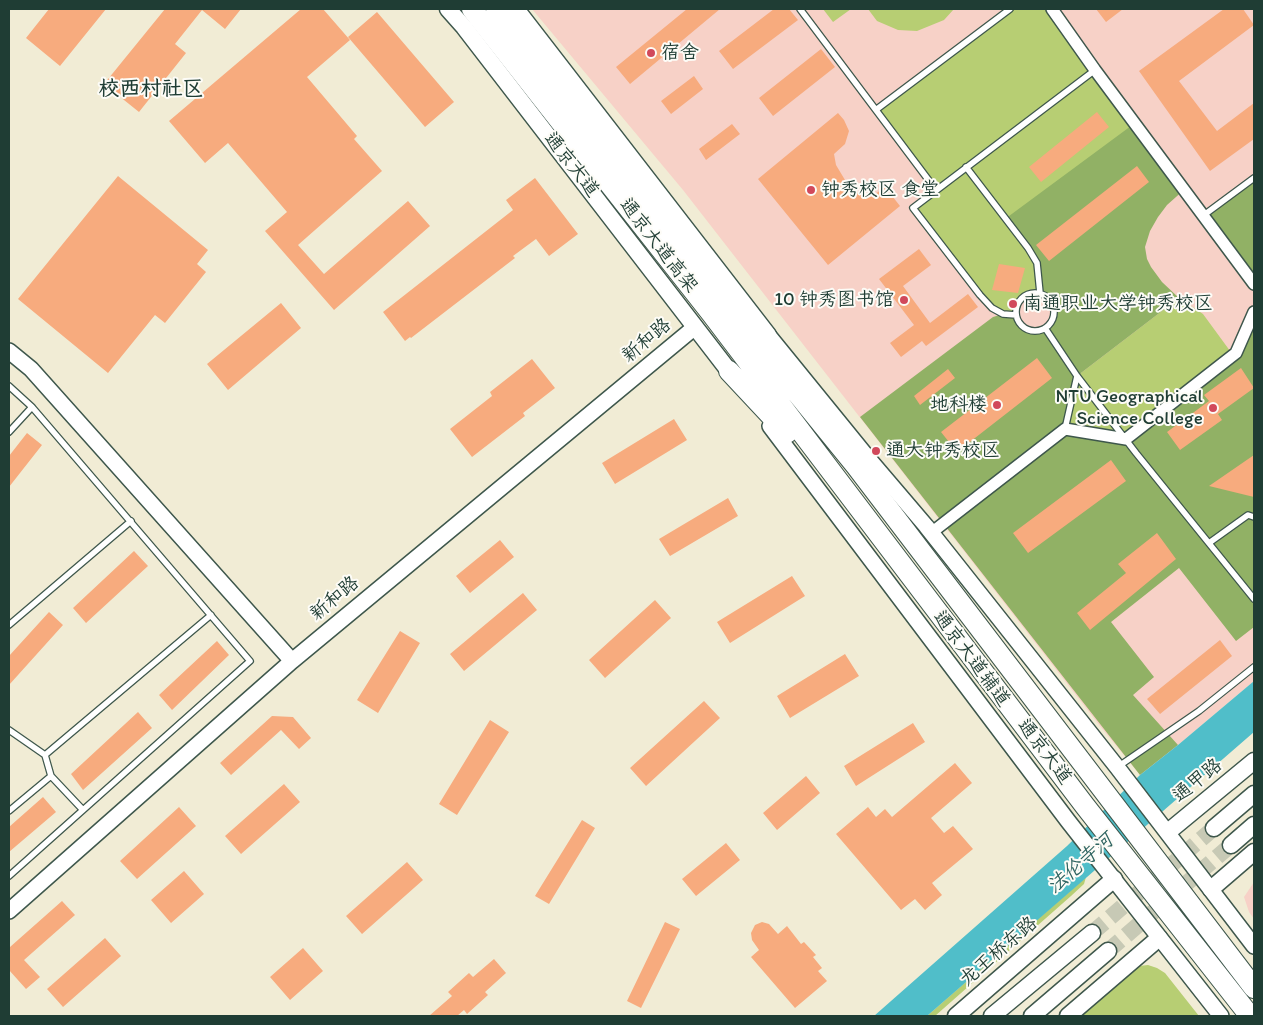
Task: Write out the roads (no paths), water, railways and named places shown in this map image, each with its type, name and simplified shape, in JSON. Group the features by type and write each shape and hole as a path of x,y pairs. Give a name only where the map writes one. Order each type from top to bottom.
{"highway":[{"name":"通京大道高架","path":"472,9 642,211 723,302 856,466"},
{"name":"通京大道高架","path":"496,9 642,211 710,313 840,485"},
{"path":"768,335 800,386 856,466"},
{"path":"728,371 840,485"},
{"name":"通京大道","path":"856,466 1254,988"},
{"name":"通京大道","path":"840,485 1085,806 1250,1016"}],"main road":[{"name":"通京大道","path":"448,9 470,34 728,371"},
{"path":"516,9 768,335"},
{"name":"通甲路","path":"1164,828 1254,761"},
{"path":"1214,828 1254,794"},
{"path":"1231,845 1254,825"},
{"path":"1211,889 1254,852"},
{"name":"龙王桥东路","path":"956,1016 1112,876"},
{"path":"992,1016 1092,933"},
{"path":"1068,1016 1160,938"},
{"path":"1032,1016 1108,951"}],"street":[{"path":"1052,9 1254,284"},
{"path":"932,533 1065,429 1126,439 1236,353 1254,312"},
{"name":"新和路","path":"9,912 292,660 695,327"},
{"path":"768,335 932,533 1120,771 1254,946"},
{"path":"9,351 31,370 292,660"},
{"name":"通京大道辅道","path":"728,371 1068,821 1221,1016"}],"lane":[{"path":"800,9 936,190"},
{"path":"877,109 1010,9"},
{"path":"1016,315 1003,314 992,308 913,208 1095,70"},
{"path":"966,167 1028,248 1036,263 1040,293"},
{"path":"1204,215 1254,178"},
{"path":"1040,293 1050,300 1054,312 1050,324 1045,328 1033,331 1027,329 1018,321 1016,315 1018,302 1027,294 1040,293"},
{"path":"1045,328 1077,376 1254,599"},
{"path":"1065,429 1077,376"},
{"path":"9,386 32,407 250,661 9,876"},
{"path":"9,432 32,407"},
{"path":"1209,543 1248,515 1254,517"},
{"path":"9,626 130,521"},
{"path":"45,755 211,615"},
{"path":"1120,771 1254,667"},
{"path":"9,730 45,755 51,776 83,810"},
{"path":"9,811 51,776"}],"water":[{"name":"法伦寺河","path":"1254,681 1254,732 927,1016 874,1016 1067,846 1140,775"}],"tunnel":[{"path":"1092,933 1214,828"},
{"path":"1108,951 1231,845"}],"place":[{"name":"宿舍","path":"651,53"},
{"name":"钟秀校区 食堂","path":"811,190"},
{"name":"10 钟秀图书馆","path":"904,300"},
{"name":"南通职业大学钟秀校区","path":"1013,304"},
{"name":"地科楼","path":"997,405"},
{"name":"NTU Geographical Science College","path":"1213,408"},
{"name":"通大钟秀校区","path":"876,451"}],"district":[{"name":"校西村社区","path":"151,90"}]}
